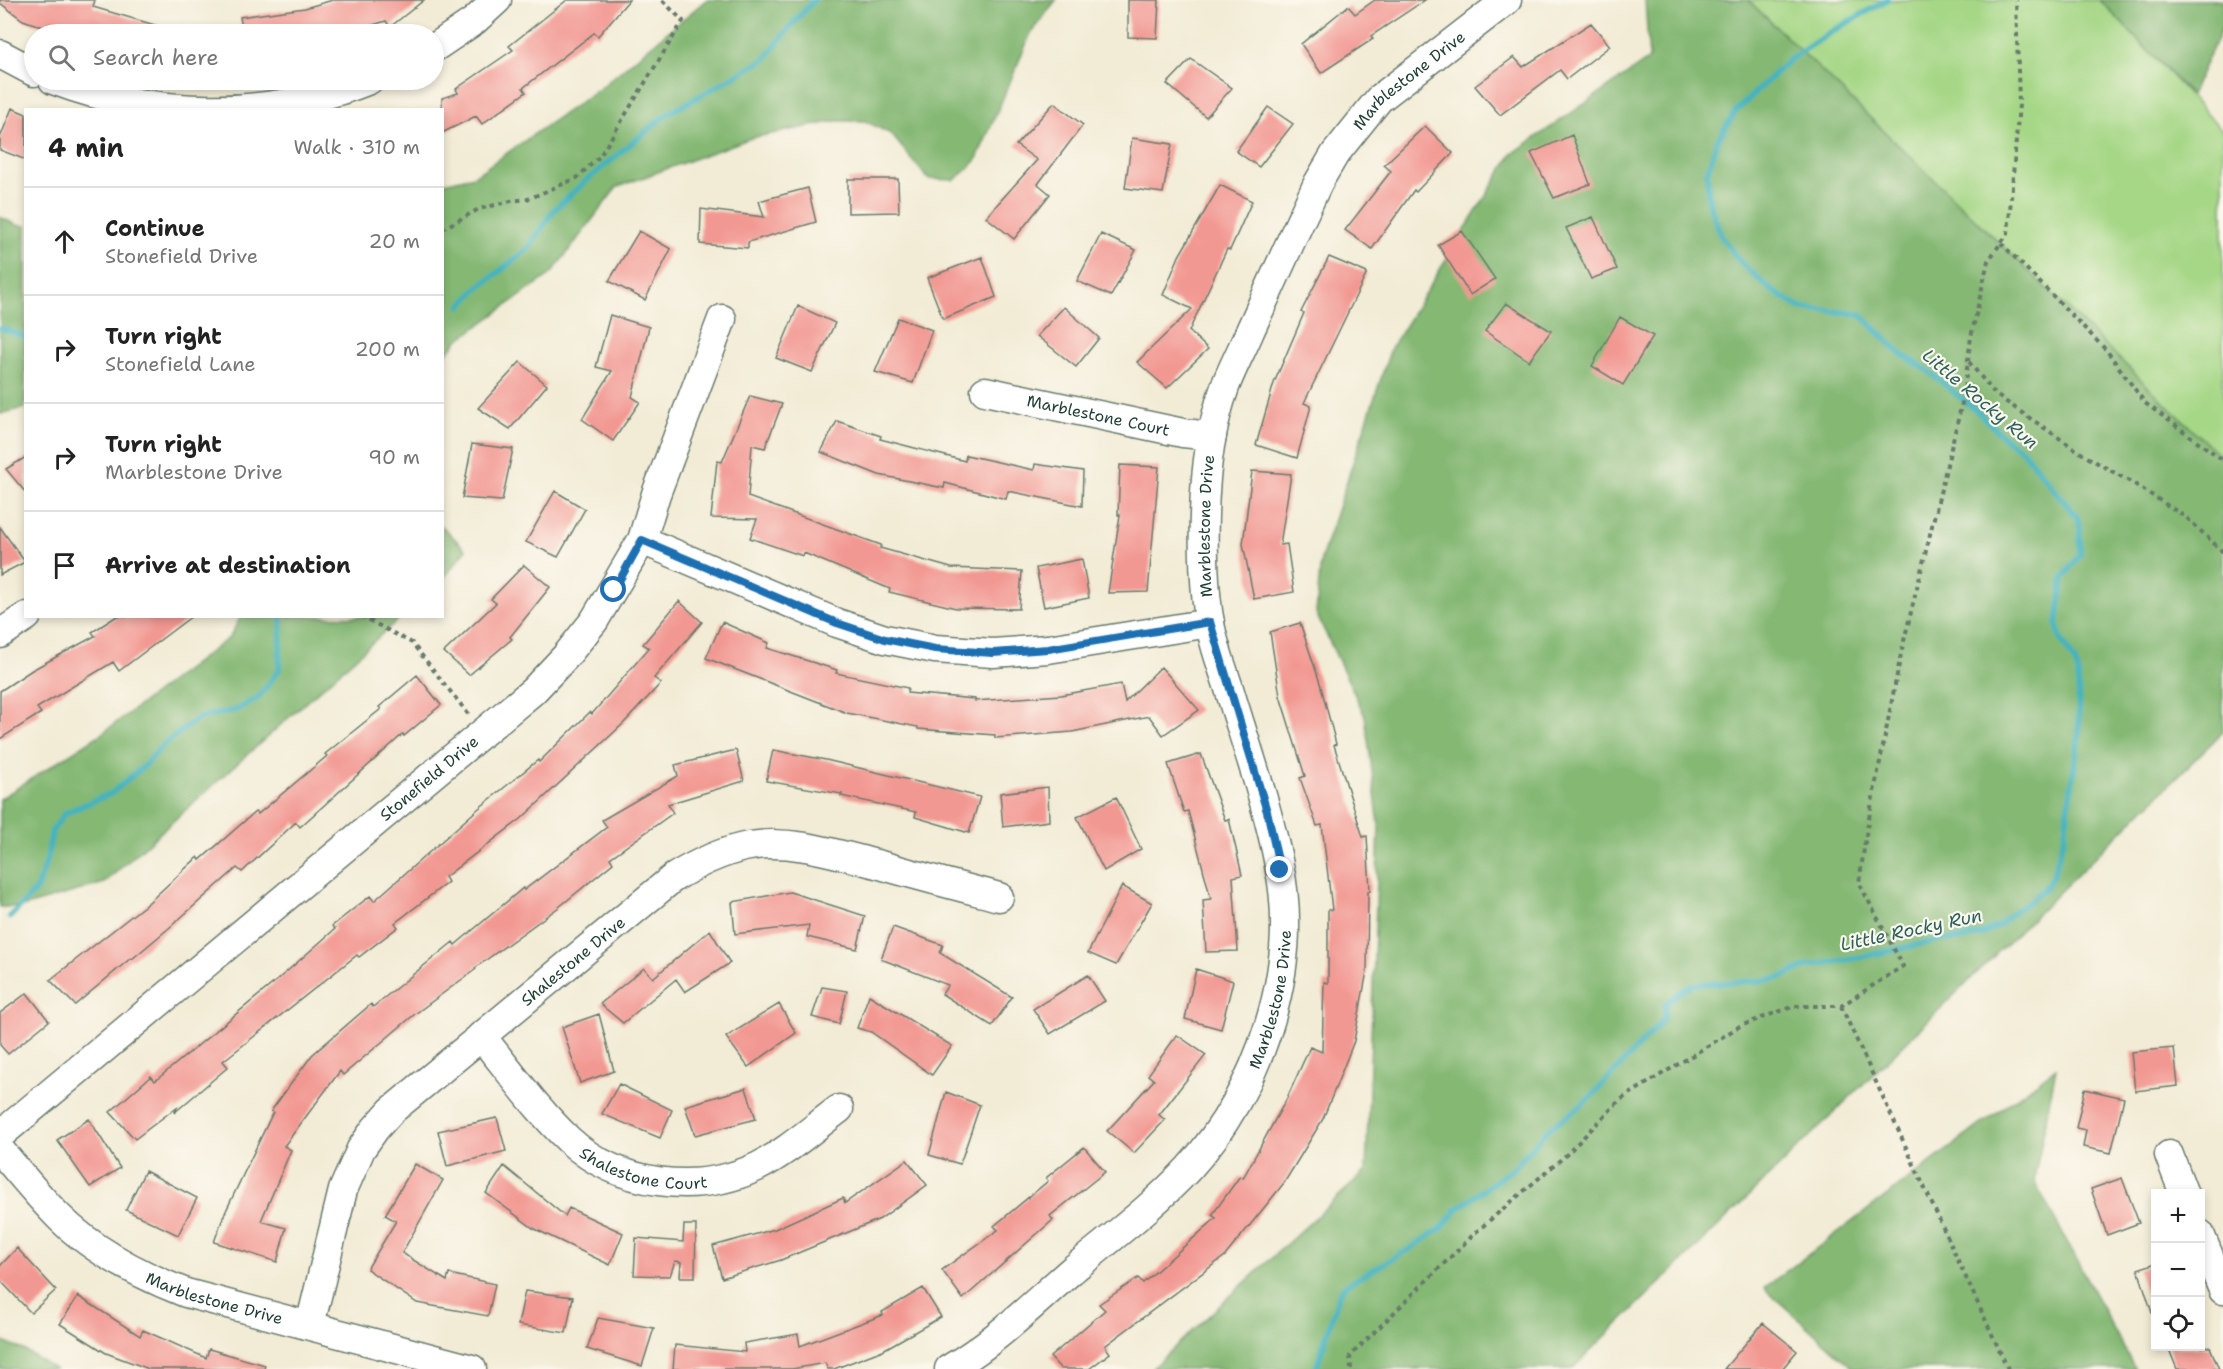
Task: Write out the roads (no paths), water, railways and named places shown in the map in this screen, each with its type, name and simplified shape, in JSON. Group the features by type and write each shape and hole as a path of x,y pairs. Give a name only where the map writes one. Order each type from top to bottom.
{"street":[{"path":"444,41 474,21 497,0"},
{"name":"Marblestone Drive","path":"949,1369 983,1346 1160,1197 1189,1168 1213,1139 1236,1104 1253,1070 1267,1032 1277,992 1283,951 1284,912 1280,870 1268,815 1210,622 1204,517 1207,466 1212,436 1225,388 1318,183 1335,154 1379,99 1507,0"},
{"path":"0,54 24,67"},
{"path":"86,90 115,99 149,105 196,108"},
{"path":"243,108 306,99 336,90"},
{"name":"Stonefield Drive","path":"0,1136 533,691 566,656 594,621 642,540 656,494 722,319"},
{"name":"Marblestone Court","path":"985,391 1183,433 1212,436"},
{"path":"642,540 837,623 885,639 935,649 993,653 1048,649 1210,622"},
{"path":"0,634 24,618"},
{"name":"Shalestone Drive","path":"309,1326 343,1190 361,1149 375,1129 391,1111 673,878 714,855 745,847 778,844 849,857 999,897"},
{"name":"Shalestone Court","path":"481,1036 548,1119 571,1142 608,1166 651,1180 676,1183 700,1182 746,1171 776,1156 839,1109"},
{"name":"Marblestone Drive","path":"0,1150 59,1217 88,1241 153,1280 186,1293 472,1369"},
{"path":"2169,1155 2182,1189"},
{"path":"2204,1243 2223,1290"}],"waterway":[{"path":"461,306 476,290 529,248 553,211 587,180 666,115 765,59 814,0"},
{"name":"Little Rocky Run","path":"1316,1369 1340,1292 1346,1285 1442,1228 1457,1209 1515,1167 1548,1129 1592,1096 1664,1019 1666,1003 1684,989 1695,984 1779,978 1808,966 1939,940 1962,939 1982,934 2000,925 2012,913 2030,901 2045,888 2053,875 2064,838 2079,735 2078,672 2075,662 2060,637 2057,625 2063,578 2080,555 2080,528 2077,517 2022,450 2008,441 1976,410 1927,370 1901,354 1860,314 1801,308 1771,290 1742,264 1722,238 1709,203 1707,173 1717,141 1736,111 1789,60 1831,32 1887,0"},
{"path":"0,328 24,336"},
{"path":"10,917 36,890 47,860 52,831 65,813 112,793 145,765 164,744 199,718 236,710 258,698 279,670 282,618"}]}
